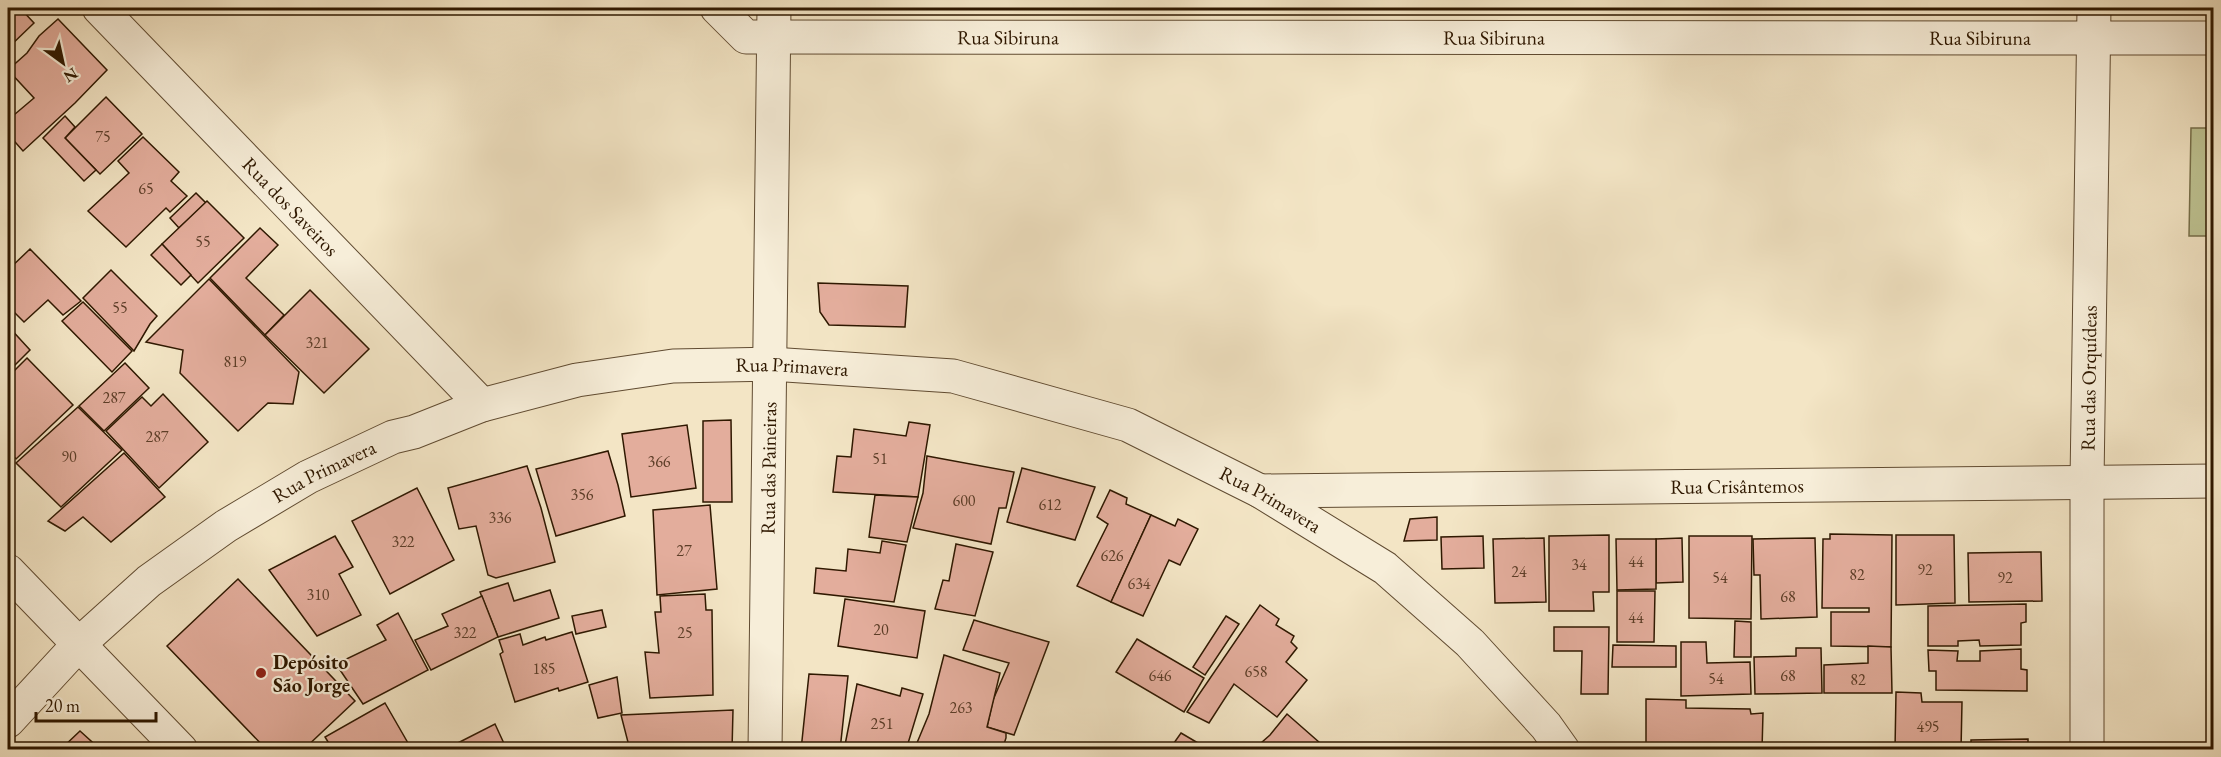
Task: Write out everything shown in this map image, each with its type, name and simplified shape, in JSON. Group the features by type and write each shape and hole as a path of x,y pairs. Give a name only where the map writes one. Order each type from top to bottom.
{"street":[{"name":"Rua dos Saveiros","path":"99,8 482,405"},
{"name":"Rua Sibiruna","path":"717,8 746,37 774,22 2094,22 2214,38"},
{"name":"Rua das Paineiras","path":"765,750 774,22"},
{"name":"Rua das Orquídeas","path":"2087,750 2086,481 2094,22"},
{"name":"Rua Primavera","path":"8,721 79,644 149,581 226,526 308,477 393,437 414,432 482,405 577,380 673,366 771,364 952,376 1128,424 1260,491 1385,568 1470,643 1546,726 1563,750"},
{"name":"Rua Crisântemos","path":"1260,491 2214,481"},
{"path":"8,571 181,750"}],"green space":[{"path":"2191,128 2213,128 2213,236 2189,236"}],"building":[{"path":"8,8 20,8 34,23 8,48"},
{"path":"58,19 107,70 23,151 8,134 8,120 34,98 8,70"},
{"path":"106,97 142,134 100,174 65,138"},
{"path":"65,116 75,127 65,138 96,170 84,181 43,138"},
{"path":"143,137 179,172 171,181 187,196 170,212 166,208 126,247 88,211 129,173 118,161"},
{"path":"196,193 206,203 179,228 170,218"},
{"path":"207,201 244,238 198,283 162,244"},
{"path":"260,228 278,245 246,278 284,315 265,335 210,278"},
{"path":"162,244 191,275 181,285 151,255"},
{"path":"30,249 81,301 63,315 48,300 24,322 8,306 8,270"},
{"path":"111,270 157,316 134,351 83,298"},
{"path":"209,279 299,372 293,404 268,403 238,431 180,373 183,350 146,342"},
{"path":"818,283 908,286 905,327 829,325 820,312"},
{"path":"310,290 369,349 324,393 265,335"},
{"path":"83,302 132,351 112,372 62,321"},
{"path":"8,326 30,350 8,372"},
{"path":"27,358 73,405 16,459 8,450 8,377"},
{"path":"125,363 149,388 104,431 79,406"},
{"path":"163,394 208,442 159,488 106,431 142,397 151,406"},
{"path":"78,407 122,450 61,507 16,463"},
{"path":"731,420 732,502 703,502 703,421"},
{"path":"909,422 930,425 918,497 833,492 837,456 851,457 854,429 906,436"},
{"path":"687,425 696,488 631,497 622,434"},
{"path":"608,451 625,516 556,536 536,469"},
{"path":"124,453 165,497 111,542 83,517 65,531 48,521"},
{"path":"927,456 1014,472 1006,508 999,508 991,544 913,528 923,493"},
{"path":"527,466 555,562 496,578 488,575 476,526 459,529 448,488"},
{"path":"1022,468 1095,487 1075,540 1007,522"},
{"path":"417,488 454,560 390,594 352,521"},
{"path":"1110,490 1127,498 1126,504 1151,515 1111,602 1077,586 1108,524 1097,517"},
{"path":"875,495 918,497 907,542 869,537"},
{"path":"710,505 717,589 657,595 653,510"},
{"path":"1151,515 1175,526 1178,519 1198,529 1180,565 1169,560 1143,616 1111,602"},
{"path":"1437,517 1437,540 1404,541 1410,519"},
{"path":"1830,534 1892,535 1891,647 1831,646 1831,612 1869,612 1869,608 1822,608 1823,539 1830,539"},
{"path":"1609,535 1609,592 1593,592 1594,611 1549,611 1549,536"},
{"path":"1896,535 1954,535 1955,603 1896,605"},
{"path":"335,536 353,567 339,574 361,615 317,636 269,570"},
{"path":"1483,536 1484,568 1442,569 1441,537"},
{"path":"1689,536 1752,536 1751,619 1689,618"},
{"path":"1544,538 1546,602 1495,603 1493,539"},
{"path":"1682,538 1683,582 1656,583 1656,539"},
{"path":"1815,538 1817,617 1761,619 1760,575 1754,575 1753,539"},
{"path":"1616,539 1656,539 1656,589 1617,590"},
{"path":"882,541 906,545 894,602 814,593 816,568 846,571 848,549 880,553"},
{"path":"956,544 993,552 975,616 935,609 943,580 949,581"},
{"path":"2041,552 2042,601 1969,602 1968,553"},
{"name":"Depósito São Jorge","path":"238,579 355,701 303,750 267,750 167,646"},
{"path":"508,583 514,601 550,590 559,618 498,637 480,592"},
{"path":"1617,591 1655,591 1654,642 1617,642"},
{"path":"705,594 706,610 712,610 713,695 650,698 645,652 659,653 655,612 661,612 660,596"},
{"path":"482,596 498,637 431,670 415,640 448,626 442,614"},
{"path":"845,599 925,611 917,658 838,646"},
{"path":"2026,604 2026,622 2021,623 2021,645 1980,646 1979,640 1958,641 1958,646 1928,646 1928,606"},
{"path":"1260,605 1279,619 1276,625 1294,636 1291,642 1297,648 1286,662 1307,680 1277,717 1234,684 1209,723 1187,712"},
{"path":"602,610 606,627 576,634 572,616"},
{"path":"398,613 428,670 363,704 336,664 386,640 377,625"},
{"path":"1226,616 1239,624 1205,675 1193,667"},
{"path":"974,620 1049,642 1014,735 987,727 993,700 1009,663 963,650"},
{"path":"1735,621 1751,622 1751,657 1734,657"},
{"path":"1554,627 1609,627 1608,694 1581,694 1582,651 1554,651"},
{"path":"572,632 588,682 559,691 558,688 515,702 500,654 503,652 499,640 520,634 523,645 545,637 546,640"},
{"path":"1137,639 1204,678 1184,712 1116,672"},
{"path":"1681,642 1706,642 1707,663 1750,662 1751,694 1681,696"},
{"path":"1613,645 1676,646 1676,667 1612,667"},
{"path":"1868,646 1891,647 1892,693 1824,693 1824,665 1868,663"},
{"path":"1796,648 1821,648 1822,693 1755,694 1754,657 1796,656"},
{"path":"2021,649 2021,669 2027,670 2027,691 1936,690 1936,671 1929,671 1928,650 1958,651 1957,661 1980,661 1980,651"},
{"path":"944,655 1000,673 987,727 1006,733 1002,750 914,750 929,714"},
{"path":"809,674 848,676 840,750 801,750"},
{"path":"617,677 622,713 598,718 589,685"},
{"path":"857,684 900,696 902,688 923,694 906,750 844,750"},
{"path":"1896,692 1921,693 1922,702 1962,702 1961,750 1895,750"},
{"path":"1646,699 1686,700 1686,708 1750,709 1751,714 1763,713 1762,750 1646,750"},
{"path":"385,703 412,750 333,750 325,737"},
{"path":"733,710 732,750 630,750 621,715"},
{"path":"1287,714 1328,750 1253,750 1270,735"},
{"path":"495,724 507,750 444,750"},
{"path":"80,731 101,750 60,750"},
{"path":"1181,733 1210,750 1169,750"},
{"path":"2028,739 2028,750 1971,750 1971,740"},
{"path":"1821,744 1822,750 1799,750 1799,745"}],"place":[{"name":"Depósito São Jorge","path":"261,673"}]}
